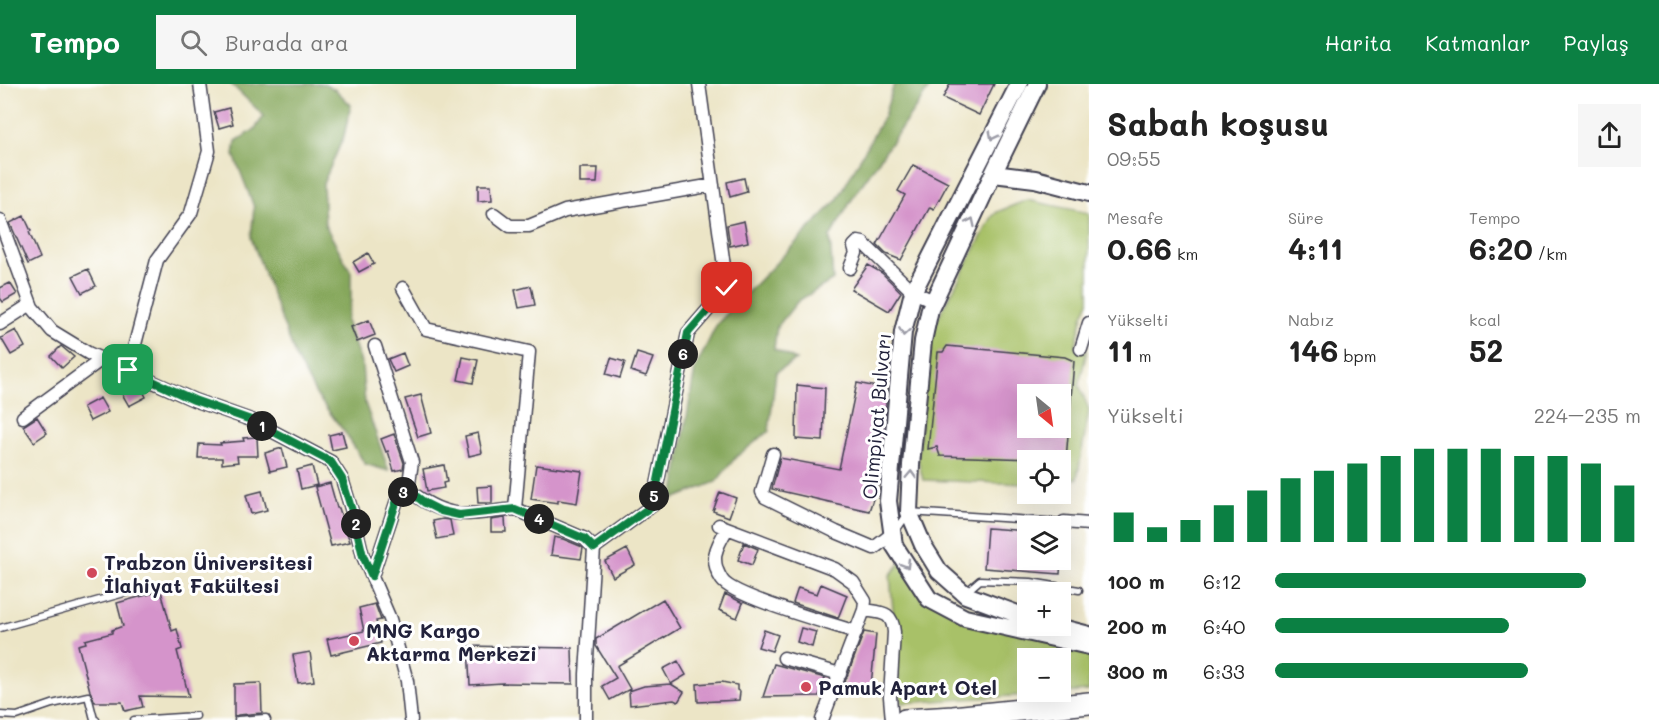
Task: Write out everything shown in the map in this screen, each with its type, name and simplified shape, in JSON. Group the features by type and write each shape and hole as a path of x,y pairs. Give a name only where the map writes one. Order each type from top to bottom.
{"highway":[{"path":"905,720 1089,703"}],"main road":[{"name":"Olimpiyat Bulvarı","path":"1019,84 913,292 903,332 888,501 892,534 894,545 907,568 929,599 965,618 1089,646"},
{"name":"Olimpiyat Bulvarı","path":"1017,614 964,594 939,571 923,545 909,512 911,465 923,341 934,301 1037,84"},
{"path":"993,174 1035,179 1089,193"},
{"path":"1071,630 1089,635"}],"street":[{"path":"128,370 157,260 191,213 209,151 200,84"},
{"path":"594,548 653,505 688,333 727,288 699,84"},
{"path":"494,214 510,226 529,226 565,211 713,184"},
{"path":"0,220 31,304 51,330 88,353 194,400 251,420 331,462 342,479 363,556 390,619 407,681 411,720"},
{"path":"850,268 856,253 854,246 858,242 863,243 913,292 934,301"},
{"path":"403,288 426,329 529,352 515,509"},
{"path":"0,324 31,304"},
{"path":"1081,349 1089,323"},
{"path":"375,346 412,462 408,490"},
{"path":"23,417 102,359"},
{"path":"773,454 762,492 765,497 874,548 892,534"},
{"path":"372,576 399,494 408,490"},
{"path":"408,490 425,503 441,511 459,515 515,509 585,539 594,548 586,674 586,720"},
{"path":"1071,523 1089,524"},
{"path":"822,720 840,674 856,632 864,610 865,601 853,582 835,569 723,527 714,554 722,580 728,586 774,607 856,632"},
{"path":"864,610 886,614 893,621 890,697 892,720"},
{"path":"784,658 840,674"}],"lane":[{"path":"892,534 909,512 1017,519"},
{"path":"964,594 980,580 1031,582 1079,590"},
{"path":"0,628 135,590"},
{"path":"0,715 17,716 52,704 88,696 96,720"},
{"path":"134,720 195,716"},
{"path":"238,720 266,718 267,720"}],"green space":[{"path":"231,84 325,84 336,90 351,105 344,136 323,184 325,225 351,272 351,301 346,321 362,365 365,403 389,471 365,464 317,396 296,358 251,238 254,207 234,155 236,141 254,130 264,116"},
{"path":"894,84 932,84 854,196 830,237 833,280 798,301 777,327 774,349 796,360 776,372 769,431 736,457 716,482 673,499 695,369 717,324 837,200 884,116"},
{"path":"1027,200 1089,213 1089,302 1083,315 1075,348 1087,350 1079,385 1089,410 1077,479 1071,478 1071,450 1017,450 1017,484 923,480 918,460 929,335 992,217 997,212"},
{"path":"908,555 929,585 943,596 982,614 1017,625 1017,636 1061,636 1089,643 1089,691 1071,692 1071,648 1017,648 1017,696 901,703 890,575"}],"building":[{"path":"950,84 994,84 979,115 943,98"},
{"path":"229,108 233,124 219,128 214,112"},
{"path":"913,165 948,183 934,209 930,207 901,260 886,254 877,245 905,195 898,191"},
{"path":"580,168 598,168 597,183 580,183"},
{"path":"744,178 747,192 730,197 727,182"},
{"path":"478,185 491,185 492,200 478,201"},
{"path":"24,216 40,258 28,264 10,223"},
{"path":"744,221 748,242 730,246 727,225"},
{"path":"368,253 374,264 359,272 353,262"},
{"path":"868,265 882,273 901,292 889,311 851,289"},
{"path":"88,269 96,286 82,293 73,276"},
{"path":"10,283 17,294 3,302 0,298 0,288"},
{"path":"531,286 535,305 519,308 515,290"},
{"path":"369,320 375,335 357,342 351,327"},
{"path":"16,330 25,347 11,355 1,338"},
{"path":"61,346 74,357 62,368 51,356"},
{"path":"947,346 1065,357 1074,361 1071,398 1071,384 1017,384 1017,438 1068,438 1067,450 1017,450 1017,458 940,456 937,447 928,449 938,352 943,352"},
{"path":"403,353 408,366 394,372 388,359"},
{"path":"637,353 653,358 646,376 631,371"},
{"path":"463,357 478,360 473,383 458,380"},
{"path":"611,358 625,362 620,378 606,374"},
{"path":"857,383 887,389 885,417 874,475 880,478 869,511 772,489 780,458 839,469"},
{"path":"137,384 140,385 146,397 129,406 121,392"},
{"path":"797,385 825,388 823,441 796,439"},
{"path":"421,395 431,433 418,437 405,399"},
{"path":"100,398 108,412 90,421 83,407"},
{"path":"37,417 47,433 34,442 23,426"},
{"path":"342,432 346,447 332,450 329,435"},
{"path":"478,433 482,453 469,456 465,436"},
{"path":"394,434 404,463 403,469 394,471 388,451 386,452 381,439"},
{"path":"257,437 258,456 237,456 238,462 222,464 222,458 198,458 199,444 221,445 220,443 244,441 243,438"},
{"path":"282,448 287,467 270,471 265,453"},
{"path":"444,465 447,482 443,483 444,488 427,491 423,469"},
{"path":"536,465 582,471 577,503 531,499"},
{"path":"312,466 317,485 301,489 297,470"},
{"path":"330,483 350,542 331,546 315,487"},
{"path":"492,486 492,503 478,503 477,487"},
{"path":"262,491 267,510 251,514 246,495"},
{"path":"720,492 736,498 729,517 713,511"},
{"path":"505,518 506,532 491,532 491,520"},
{"path":"450,520 453,536 437,539 433,521"},
{"path":"987,528 1017,530 1017,570 1060,570 1060,574 984,568"},
{"path":"554,537 583,548 581,559 551,555"},
{"path":"744,543 758,549 752,565 738,560"},
{"path":"627,549 635,565 613,577 605,561"},
{"path":"821,584 847,595 838,618 793,603 798,588 817,594"},
{"path":"161,591 172,631 177,629 182,649 177,651 189,697 140,696 143,707 125,711 122,702 95,702 78,645 86,643 85,640 112,633 112,630 123,626 117,603"},
{"path":"725,594 743,603 737,618 719,610"},
{"path":"663,599 680,628 617,666 630,689 610,700 602,686 616,678 596,646 596,639"},
{"name":"MNG Kargo Aktarma Merkezi","path":"375,604 381,620 376,621 381,643 331,655 327,639 364,631 359,608"},
{"path":"801,628 816,632 812,647 797,642"},
{"path":"764,630 778,635 772,651 758,647"},
{"path":"864,632 876,634 871,686 843,687"},
{"path":"468,646 572,648 573,684 470,685"},
{"path":"310,652 314,681 298,683 293,655"},
{"path":"678,661 686,675 671,684 663,669"},
{"path":"774,664 825,678 819,696 763,697"},
{"path":"722,682 737,685 737,690 740,692 739,700 698,702 697,684"},
{"path":"261,683 262,713 234,717 234,684"},
{"path":"671,684 684,692 678,702 674,700 630,705 629,691 644,686"}],"place":[{"name":"Trabzon Üniversitesi İlahiyat Fakültesi","path":"92,573"},
{"name":"MNG Kargo Aktarma Merkezi","path":"354,641"},
{"name":"Pamuk Apart Otel","path":"806,687"}],"route":[{"path":"128,370 194,400 251,420 331,462 342,479 363,556 372,576 399,494 408,490 425,503 441,511 459,515 515,509 585,539 594,548 653,505 688,333 727,288"}]}
